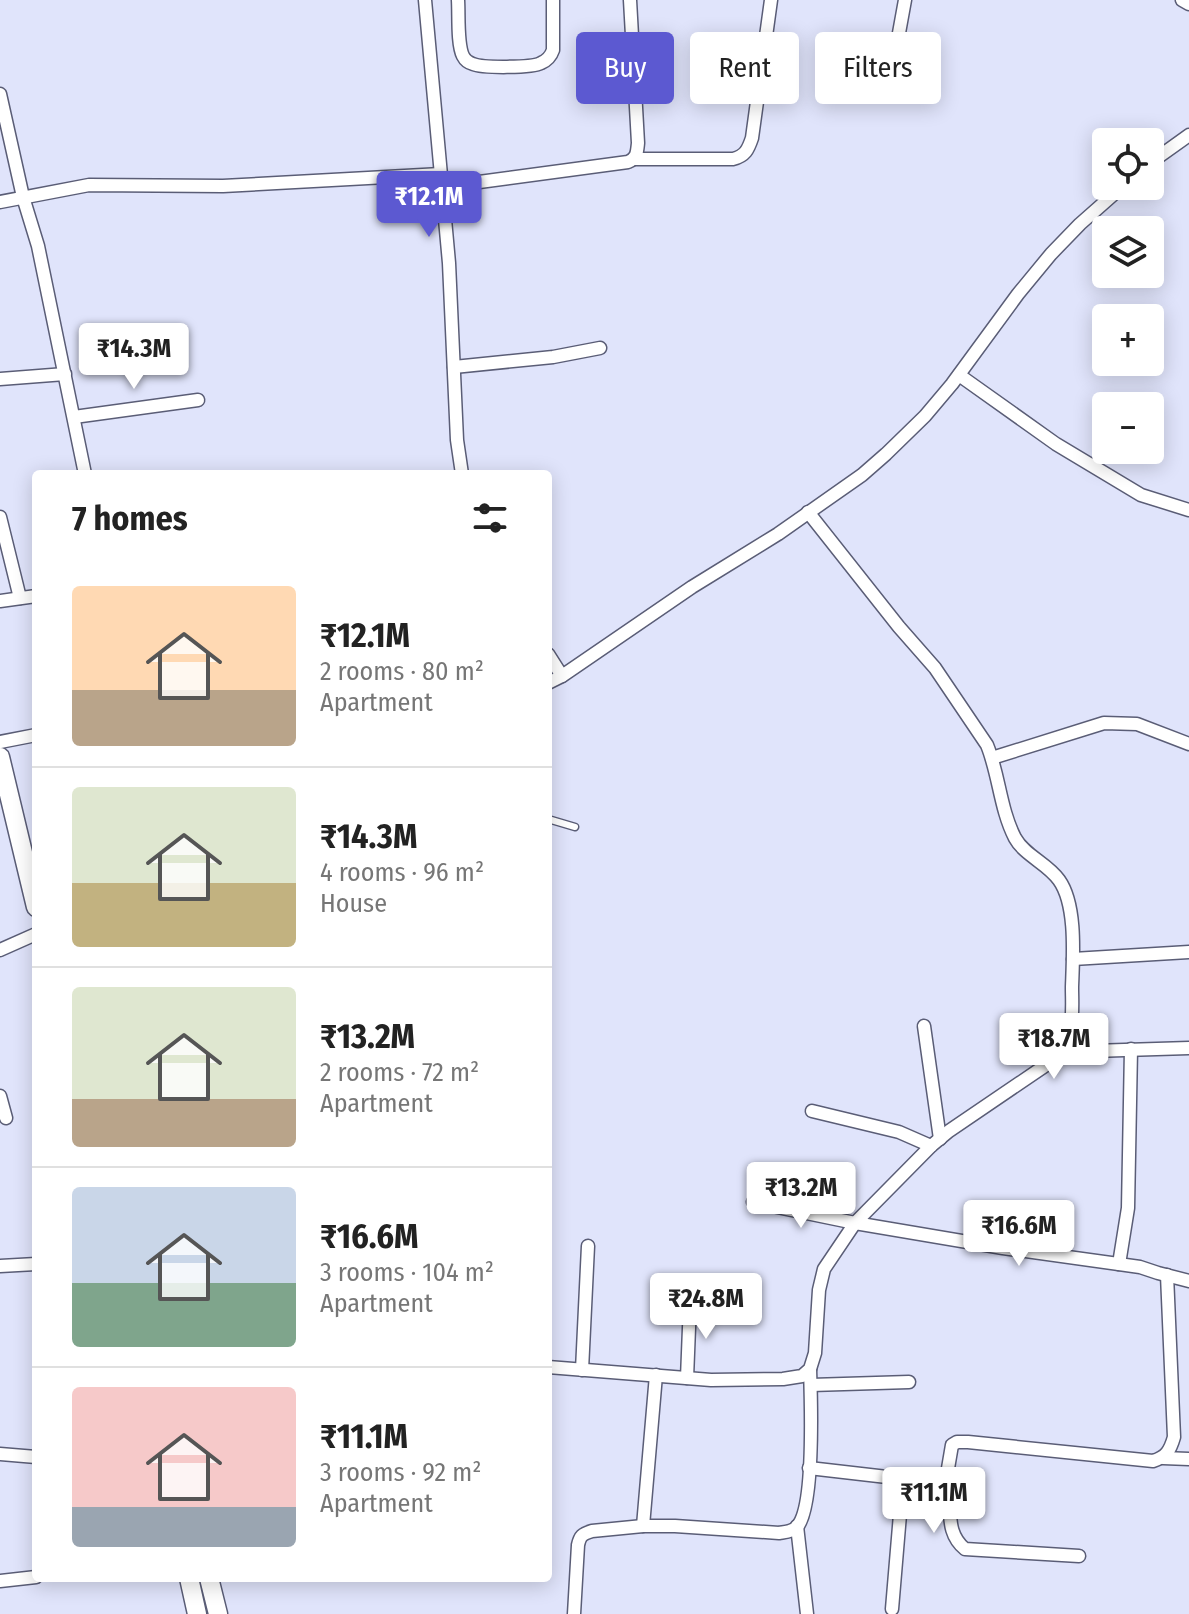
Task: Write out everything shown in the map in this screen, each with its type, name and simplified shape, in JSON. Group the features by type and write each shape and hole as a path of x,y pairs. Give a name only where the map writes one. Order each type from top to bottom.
{"main road":[{"path":"0,757 3,782 32,892"},
{"path":"190,1582 197,1614"},
{"path":"210,1582 218,1614"}],"street":[{"path":"425,0 449,263 457,440 461,470"},
{"path":"458,0 464,58 478,66 518,67 543,63 551,57 553,0"},
{"path":"630,0 638,143 634,159"},
{"path":"0,202 89,185 234,186 442,181 634,159 742,157 752,138 771,0"},
{"path":"899,32 905,0"},
{"path":"1182,0 1189,4"},
{"path":"0,94 23,197 38,246 84,470"},
{"path":"1164,153 1189,135"},
{"path":"552,681 692,587 778,534 862,475 925,416 1051,254 1107,200"},
{"path":"454,367 553,357 600,348"},
{"path":"0,379 65,374"},
{"path":"959,375 1056,444 1141,495 1189,510"},
{"path":"74,417 198,400"},
{"path":"574,1614 580,1537 592,1531 675,1526 779,1533 790,1532 797,1526 803,1514 812,1442 810,1369 815,1353 819,1290 824,1269 855,1223 935,1142 1052,1061 1067,1039 1072,1021 1074,941 1065,890 1058,878 1017,842 987,745 935,668 808,512"},
{"path":"0,517 20,598"},
{"path":"0,601 32,596"},
{"path":"552,660 562,676"},
{"path":"992,758 1104,723 1137,724 1189,744"},
{"path":"0,742 32,736"},
{"path":"0,950 32,936"},
{"path":"1073,959 1189,952"},
{"path":"924,1026 935,1142"},
{"path":"1060,1052 1189,1048"},
{"path":"1119,1264 1128,1208 1131,1049"},
{"path":"0,1096 6,1118"},
{"path":"812,1111 935,1142"},
{"path":"753,1202 1003,1248 1140,1267 1189,1281"},
{"path":"582,1370 588,1246"},
{"path":"0,1266 32,1264"},
{"path":"1163,1458 1171,1449 1174,1437 1167,1275"},
{"path":"687,1378 690,1303"},
{"path":"552,1367 727,1380 783,1379 802,1376 810,1369"},
{"path":"643,1526 656,1375"},
{"path":"811,1385 909,1382"},
{"path":"1079,1556 965,1549 951,1531 945,1486 952,1445 968,1442 1153,1461 1163,1458 1189,1459"},
{"path":"0,1454 32,1457"},
{"path":"809,1468 945,1486"},
{"path":"892,1609 903,1479"},
{"path":"797,1526 807,1614"},
{"path":"0,1581 32,1577"}],"lane":[{"path":"552,820 575,827"}]}
